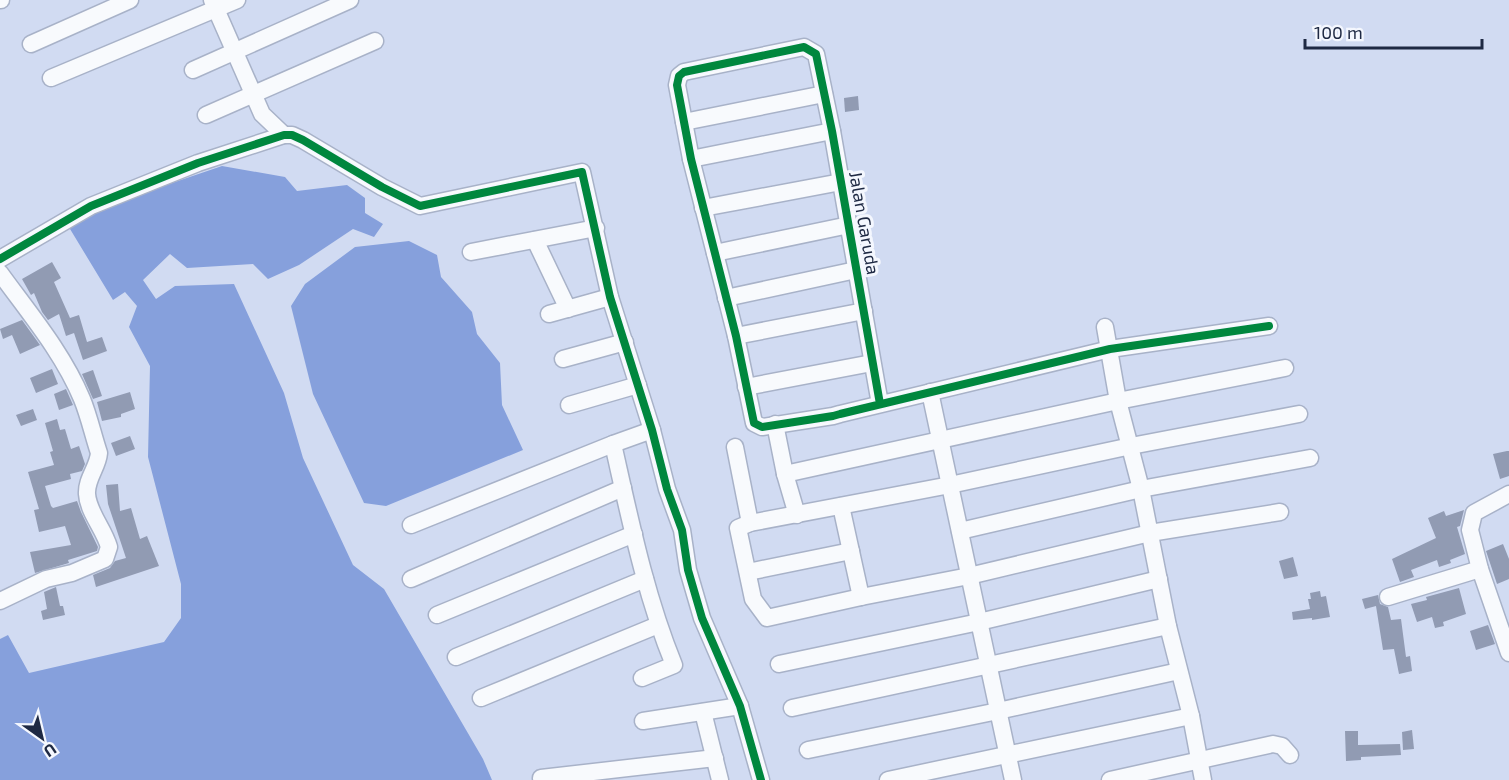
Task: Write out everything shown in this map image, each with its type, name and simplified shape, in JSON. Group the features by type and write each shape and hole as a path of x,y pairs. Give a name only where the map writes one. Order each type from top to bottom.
{"street":[{"path":"31,44 130,0"},
{"path":"51,78 214,5 237,0"},
{"path":"193,70 350,0"},
{"path":"214,5 262,114 279,136"},
{"path":"206,115 375,41"},
{"name":"Jalan Garuda","path":"684,122 677,85 679,76 684,72 804,47 816,54 832,131 880,404"},
{"path":"824,94 684,122 691,159 736,336 754,423 762,427 833,416 1110,349 1269,326"},
{"path":"691,159 832,131"},
{"path":"0,259 91,206 198,163 279,136 292,135 303,140 382,187 420,206 582,172 610,297 652,430 667,489 682,530 688,570 702,618 740,706 761,780"},
{"path":"703,208 841,182"},
{"path":"715,253 849,225"},
{"path":"471,252 596,228"},
{"path":"535,240 568,309"},
{"path":"726,298 856,270"},
{"path":"0,273 51,344 70,374 82,400 99,453 99,460 87,487 87,494 109,547 105,559 72,573 46,579 0,601"},
{"path":"549,314 610,297"},
{"path":"736,336 864,311"},
{"path":"1106,327 1118,401 1141,489 1168,626 1191,716 1203,780"},
{"path":"563,359 625,342"},
{"path":"746,387 872,363"},
{"path":"785,474 1118,401 1285,368"},
{"path":"569,405 638,385"},
{"path":"930,392 1013,780"},
{"path":"1280,512 1150,533 969,576 767,618 753,599 738,528 750,523 1299,414"},
{"path":"776,424 785,474 797,515"},
{"path":"411,525 652,430"},
{"path":"613,444 645,579 658,625 674,665 642,678"},
{"path":"735,447 750,523"},
{"path":"960,531 1141,489 1310,458"},
{"path":"411,579 623,488"},
{"path":"1509,494 1474,513 1470,530 1480,568 1509,653"},
{"path":"841,506 861,597"},
{"path":"437,615 634,534"},
{"path":"748,573 851,551"},
{"path":"1388,597 1480,568"},
{"path":"456,657 645,579"},
{"path":"779,664 979,622 1159,579"},
{"path":"481,698 658,625"},
{"path":"792,708 1168,626"},
{"path":"808,750 1179,671"},
{"path":"643,721 740,706"},
{"path":"703,712 720,780"},
{"path":"888,780 1191,716"},
{"path":"1110,780 1272,744 1282,746 1290,755"},
{"path":"539,774 715,758"}],"water":[{"path":"222,166 285,177 297,191 347,185 365,198 365,213 383,224 374,237 353,229 299,265 268,279 253,264 187,268 170,254 143,280 156,299 175,286 234,284 284,393 303,458 353,565 384,589 483,759 492,780 0,780 0,639 8,635 29,673 164,642 181,618 181,584 148,457 150,366 129,327 137,306 125,292 113,300 67,224 131,195"},
{"path":"409,241 437,255 441,277 472,312 477,334 500,363 502,405 523,450 386,506 364,503 313,394 291,306 305,284 355,247"}],"building":[{"path":"858,96 859,110 845,112 844,98"},
{"path":"52,262 61,278 54,282 70,318 79,315 87,342 102,337 107,351 83,360 74,333 66,336 59,314 48,320 34,293 31,295 22,279"},
{"path":"22,320 40,345 20,354 12,335 3,339 0,329"},
{"path":"52,369 58,384 36,393 30,378"},
{"path":"93,370 102,396 93,399 82,374"},
{"path":"66,389 73,405 59,410 54,394"},
{"path":"130,392 135,409 121,414 121,417 102,421 97,402"},
{"path":"33,409 37,420 21,426 16,415"},
{"path":"57,419 60,430 65,429 71,449 79,446 85,464 82,471 70,474 71,479 45,486 51,506 53,508 77,501 98,547 97,551 68,560 69,563 35,573 30,552 71,545 65,526 39,532 34,510 39,509 28,472 54,465 50,452 53,451 45,423"},
{"path":"130,436 135,449 116,456 111,443"},
{"path":"1509,451 1509,476 1500,479 1493,454"},
{"path":"118,484 120,511 131,508 140,539 147,536 159,566 96,587 93,575 110,568 115,561 126,558 108,504 106,485"},
{"path":"1464,510 1460,526 1457,527 1465,554 1439,567 1437,560 1411,570 1414,577 1400,582 1392,559 1436,538 1428,518 1444,511 1446,516"},
{"path":"1503,544 1509,559 1509,579 1497,584 1486,551"},
{"path":"1293,557 1298,576 1284,579 1279,561"},
{"path":"56,587 60,606 63,606 65,615 43,620 41,611 47,609 44,592"},
{"path":"1459,588 1466,614 1443,622 1444,626 1435,628 1432,617 1417,622 1411,604 1427,600 1426,597"},
{"path":"1320,591 1321,597 1326,596 1330,617 1293,620 1292,612 1310,609 1308,599 1311,599 1310,593"},
{"path":"1378,595 1380,604 1388,607 1391,620 1401,619 1406,657 1410,656 1412,671 1399,674 1394,649 1383,650 1376,606 1365,609 1362,599"},
{"path":"1488,625 1495,644 1476,650 1470,631"},
{"path":"1412,730 1414,749 1403,750 1402,732"},
{"path":"1345,731 1358,731 1358,745 1400,744 1401,755 1361,757 1361,760 1346,761"}],"cycle path":[{"path":"880,404 832,131 816,54 804,47 684,72 679,76 677,85 691,159 736,336 754,423 762,427 833,416 1110,349 1269,326"},
{"path":"0,259 91,206 198,163 284,135 292,135 303,140 382,187 420,206 582,172 610,297 652,430 667,489 682,530 688,570 702,618 740,706 761,780"}]}
